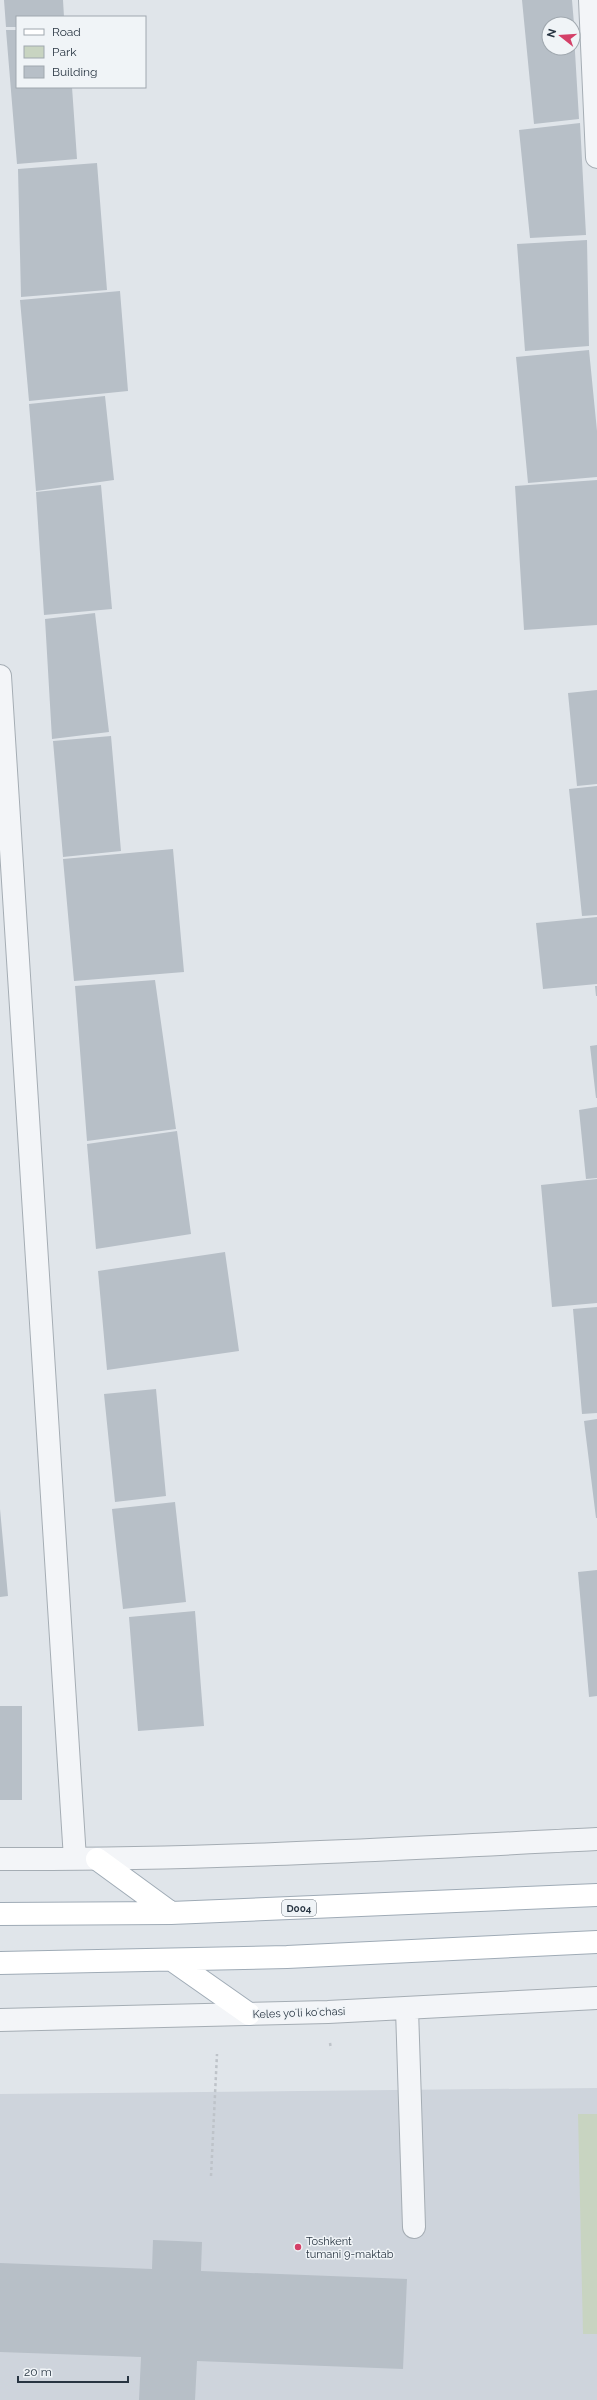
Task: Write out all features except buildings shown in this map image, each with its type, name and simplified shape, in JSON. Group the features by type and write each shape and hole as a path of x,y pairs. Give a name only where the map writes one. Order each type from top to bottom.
{"main road":[{"path":"98,1859 171,1913"},
{"name":"D004","path":"0,1914 171,1913 597,1895"},
{"path":"0,1963 172,1960 597,1942"},
{"path":"172,1960 249,2014"}],"street":[{"path":"593,13 597,157"},
{"path":"0,676 75,1859"},
{"path":"0,1859 98,1859 326,1853 597,1839"},
{"name":"Keles yoʻli koʻchasi","path":"0,2020 408,2009 597,1998"},
{"path":"408,2009 414,2227"}],"path":[{"path":"211,2176 217,2054"}],"shaded area":[{"name":"Toshkent tumani 9-maktab","path":"597,2088 597,2400 0,2400 0,2094"}],"green space":[{"path":"578,2114 597,2114 597,2334 583,2334"}],"place":[{"name":"Toshkent tumani 9-maktab","path":"298,2247"}]}
